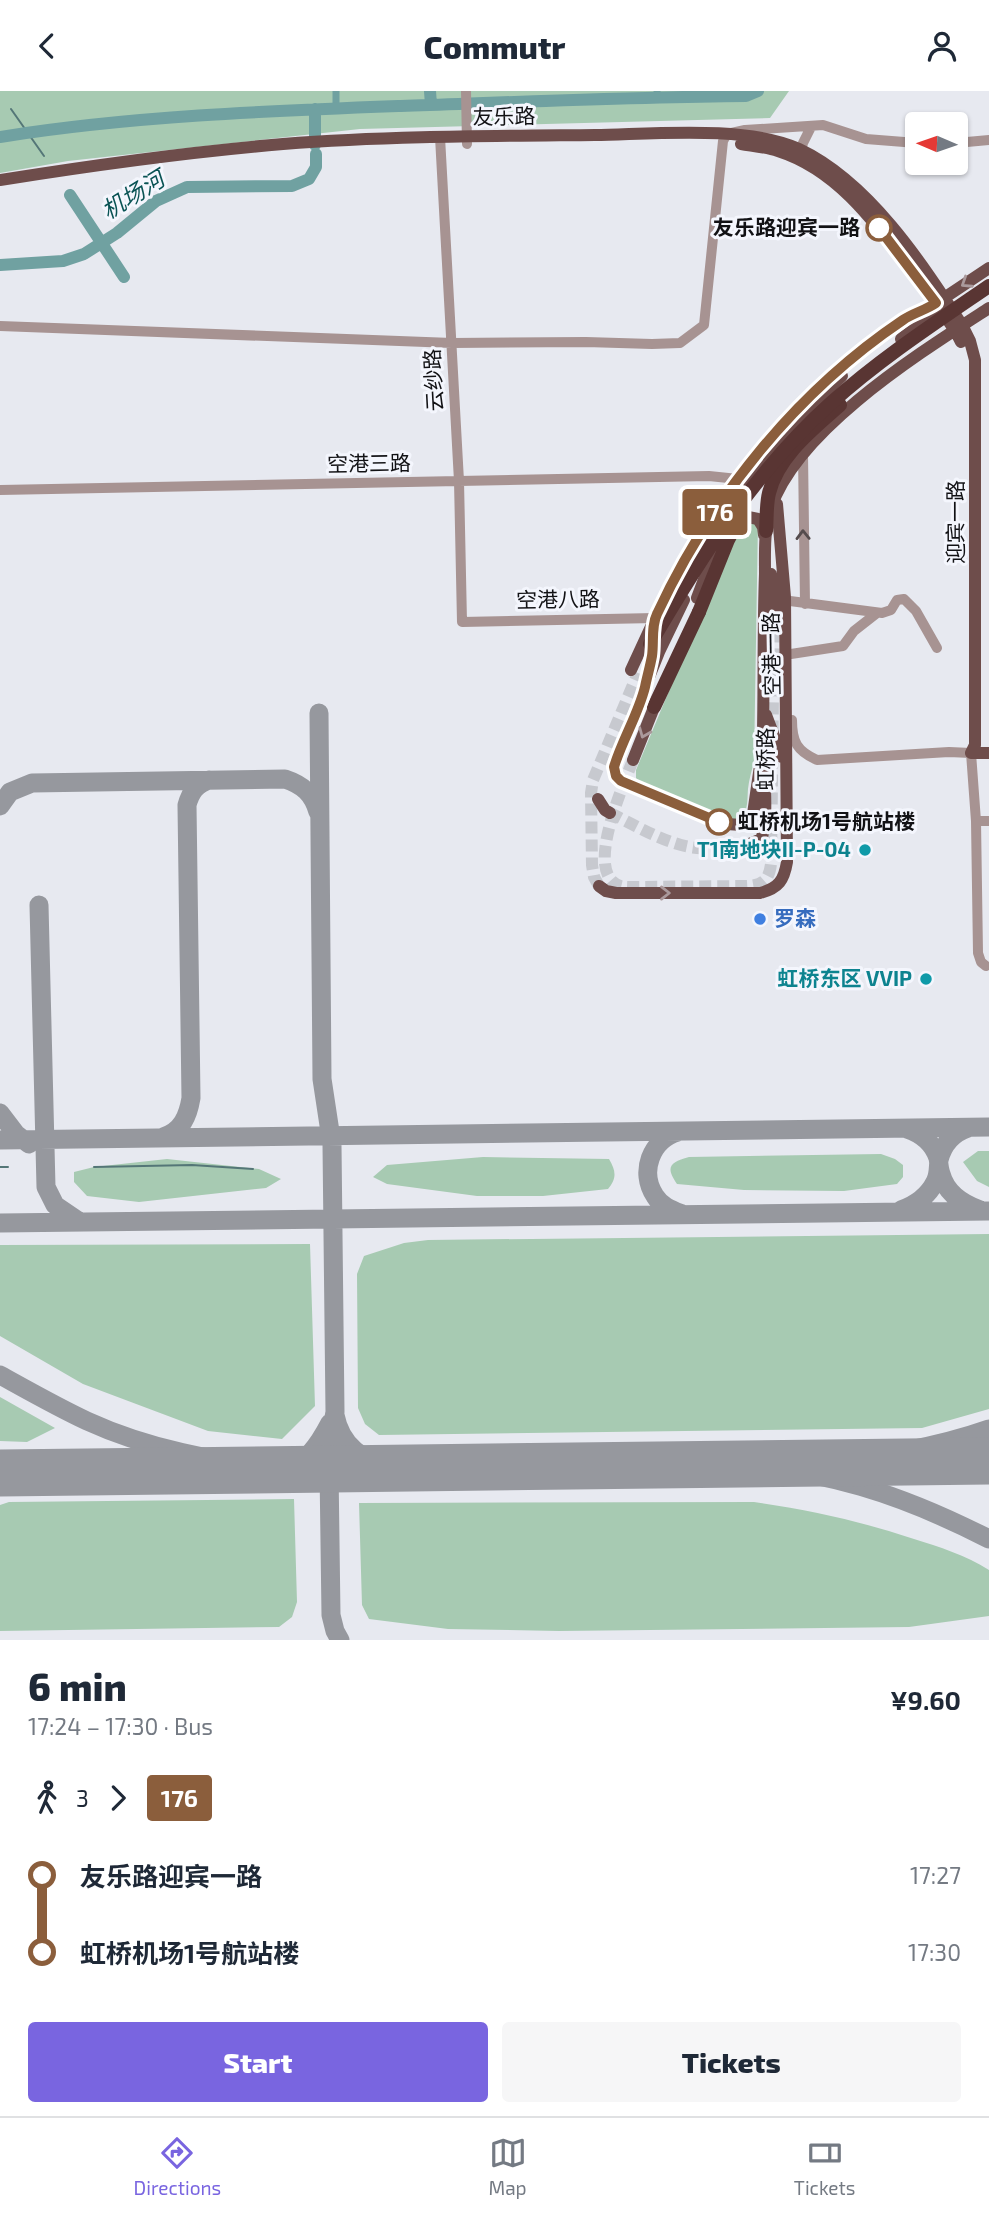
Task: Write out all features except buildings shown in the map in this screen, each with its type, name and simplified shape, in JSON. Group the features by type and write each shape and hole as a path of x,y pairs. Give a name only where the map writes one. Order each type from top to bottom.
{"highway":[{"path":"650,644 727,520 789,445 854,383 989,286"},
{"path":"773,531 767,506 773,484 791,453 840,405 892,362 989,296"},
{"path":"782,486 790,465 813,430"},
{"path":"654,707 699,612 737,521 789,445"}],"main road":[{"name":"友乐路","path":"0,187 151,165 440,141 725,138 800,155 836,183 862,208 935,306"},
{"name":"友乐路","path":"0,180 219,151 338,141 440,141"},
{"path":"935,306 905,319 854,357 787,419 738,478 694,545 655,618 635,671 699,550 740,484 793,424 842,376 989,268"},
{"path":"762,752 753,814 741,825 719,822 621,781 616,776 614,767 671,623 746,490 818,408 935,306"},
{"name":"迎宾一路","path":"935,306 970,341 975,360 971,748"},
{"name":"虹桥路","path":"599,886 616,893 760,893 776,887 782,881 787,862 785,597 770,512 782,486 803,453 867,392 989,308"},
{"path":"633,760 724,529 735,518 743,516 758,519 763,527 766,549"},
{"path":"773,531 774,609"},
{"name":"虹桥路","path":"752,843 761,839 765,832 762,752 766,549 773,531"},
{"path":"644,691 652,657 655,618"},
{"path":"763,708 785,764"},
{"name":"空港一路","path":"971,748 989,744"},
{"name":"空港一路","path":"971,748 989,753"},
{"path":"598,799 610,813"}],"street":[{"path":"466,91 467,140"},
{"path":"0,326 452,343 680,343 704,325 725,138 745,130 829,126 866,139 905,142"},
{"path":"800,155 811,127"},
{"path":"968,142 989,140"},
{"name":"云纱路","path":"440,141 459,481 462,622"},
{"path":"803,453 805,604"},
{"name":"空港三路","path":"0,490 709,476 738,478"},
{"name":"空港一路","path":"773,531 786,556 790,601 793,740 798,748 817,760 949,752 971,748"},
{"path":"790,601 877,613 891,610 897,600 904,599 916,611 937,648"},
{"path":"791,655 843,646 854,631 877,613"},
{"name":"空港八路","path":"462,622 655,618"},
{"name":"迎宾一路","path":"971,748 976,821 978,953 981,962 986,966"},
{"path":"976,821 989,821"}],"green space":[{"path":"0,91 789,91 770,118 360,129 68,161 0,173"},
{"path":"740,521 758,521 754,761 745,812 733,821 641,785 636,778 636,770"},
{"path":"978,1151 989,1151 989,1187 977,1181 963,1162"},
{"path":"881,1154 903,1165 903,1177 897,1184 844,1191 744,1190 677,1184 671,1173 674,1163 689,1157"},
{"path":"483,1157 609,1159 614,1178 608,1189 543,1196 477,1196 387,1184 373,1177 387,1165"},
{"path":"167,1159 259,1169 281,1179 266,1188 139,1202 87,1196 74,1182 74,1172 94,1167"},
{"path":"989,1234 989,1409 922,1428 379,1435 365,1424 358,1408 357,1274 364,1256 404,1243 428,1240"},
{"path":"310,1244 315,1406 282,1439 208,1431 83,1384 0,1336 0,1245"},
{"path":"0,1397 55,1428 27,1442 0,1441"},
{"path":"294,1499 297,1602 292,1617 279,1627 0,1631 0,1505 9,1502"},
{"path":"754,1502 854,1521 933,1545 971,1560 989,1570 989,1616 909,1627 559,1631 448,1629 369,1619 362,1605 359,1503"}],"waterway":[{"path":"336,91 336,108"},
{"path":"430,91 431,105"},
{"path":"657,91 658,97"},
{"path":"0,137 200,115 530,101 746,96 758,91"},
{"path":"11,109 44,156"},
{"name":"机场河","path":"315,109 315,145"},
{"name":"机场河","path":"0,265 63,261 84,254 117,233 156,201 187,187 292,186 309,179 316,167 316,154"},
{"path":"70,195 124,277"},
{"path":"94,1167 192,1165 253,1169"},
{"path":"0,1167 8,1167"}],"taxiway":[{"path":"319,713 322,1079 332,1145 335,1412 330,1439 329,1469 331,1615 340,1640"},
{"path":"0,806 10,792 32,783 285,779 306,791 318,812"},
{"path":"163,1137 175,1131 183,1122 191,1098 187,805 195,789 209,780"},
{"path":"39,905 46,1187 55,1205 80,1222"},
{"path":"0,1113 16,1134 29,1144"},
{"path":"0,1140 989,1127"},
{"path":"901,1210 916,1203 929,1192 938,1174 939,1160 946,1144 953,1136 968,1128"},
{"path":"907,1129 922,1136 933,1148 943,1181 951,1192 967,1205 980,1210"},
{"path":"678,1132 669,1136 655,1149 650,1158 648,1177 657,1199 682,1214"},
{"path":"0,1223 989,1211"},
{"path":"0,1375 110,1431 182,1453 256,1466 281,1469 298,1463 316,1446 330,1423"},
{"path":"335,1415 342,1435 355,1451 392,1468"},
{"path":"824,1463 928,1446 989,1429"},
{"path":"724,1464 795,1471 861,1487 925,1509 989,1539"},
{"path":"0,1479 55,1472"}],"runway":[{"path":"0,1473 989,1461"}],"tunnel":[{"path":"633,760 607,839 606,870 612,881 624,887 747,886 764,881 771,864 774,609"},
{"path":"599,886 592,865 593,780 638,673"},
{"path":"610,813 652,834 686,846 711,848 752,843"}],"bus line":[{"name":"176","path":"719,822 621,781 614,772 614,767 644,691 652,657 655,618 694,545 724,498 787,419 854,357 905,319 936,303 879,228"}],"place":[{"name":"友乐路迎宾一路","path":"879,228"},
{"name":"虹桥机场1号航站楼","path":"719,822"},
{"name":"T1南地块II-P-04","path":"865,850"},
{"name":"罗森","path":"760,919"},
{"name":"虹桥东区 VVIP","path":"926,979"}]}
